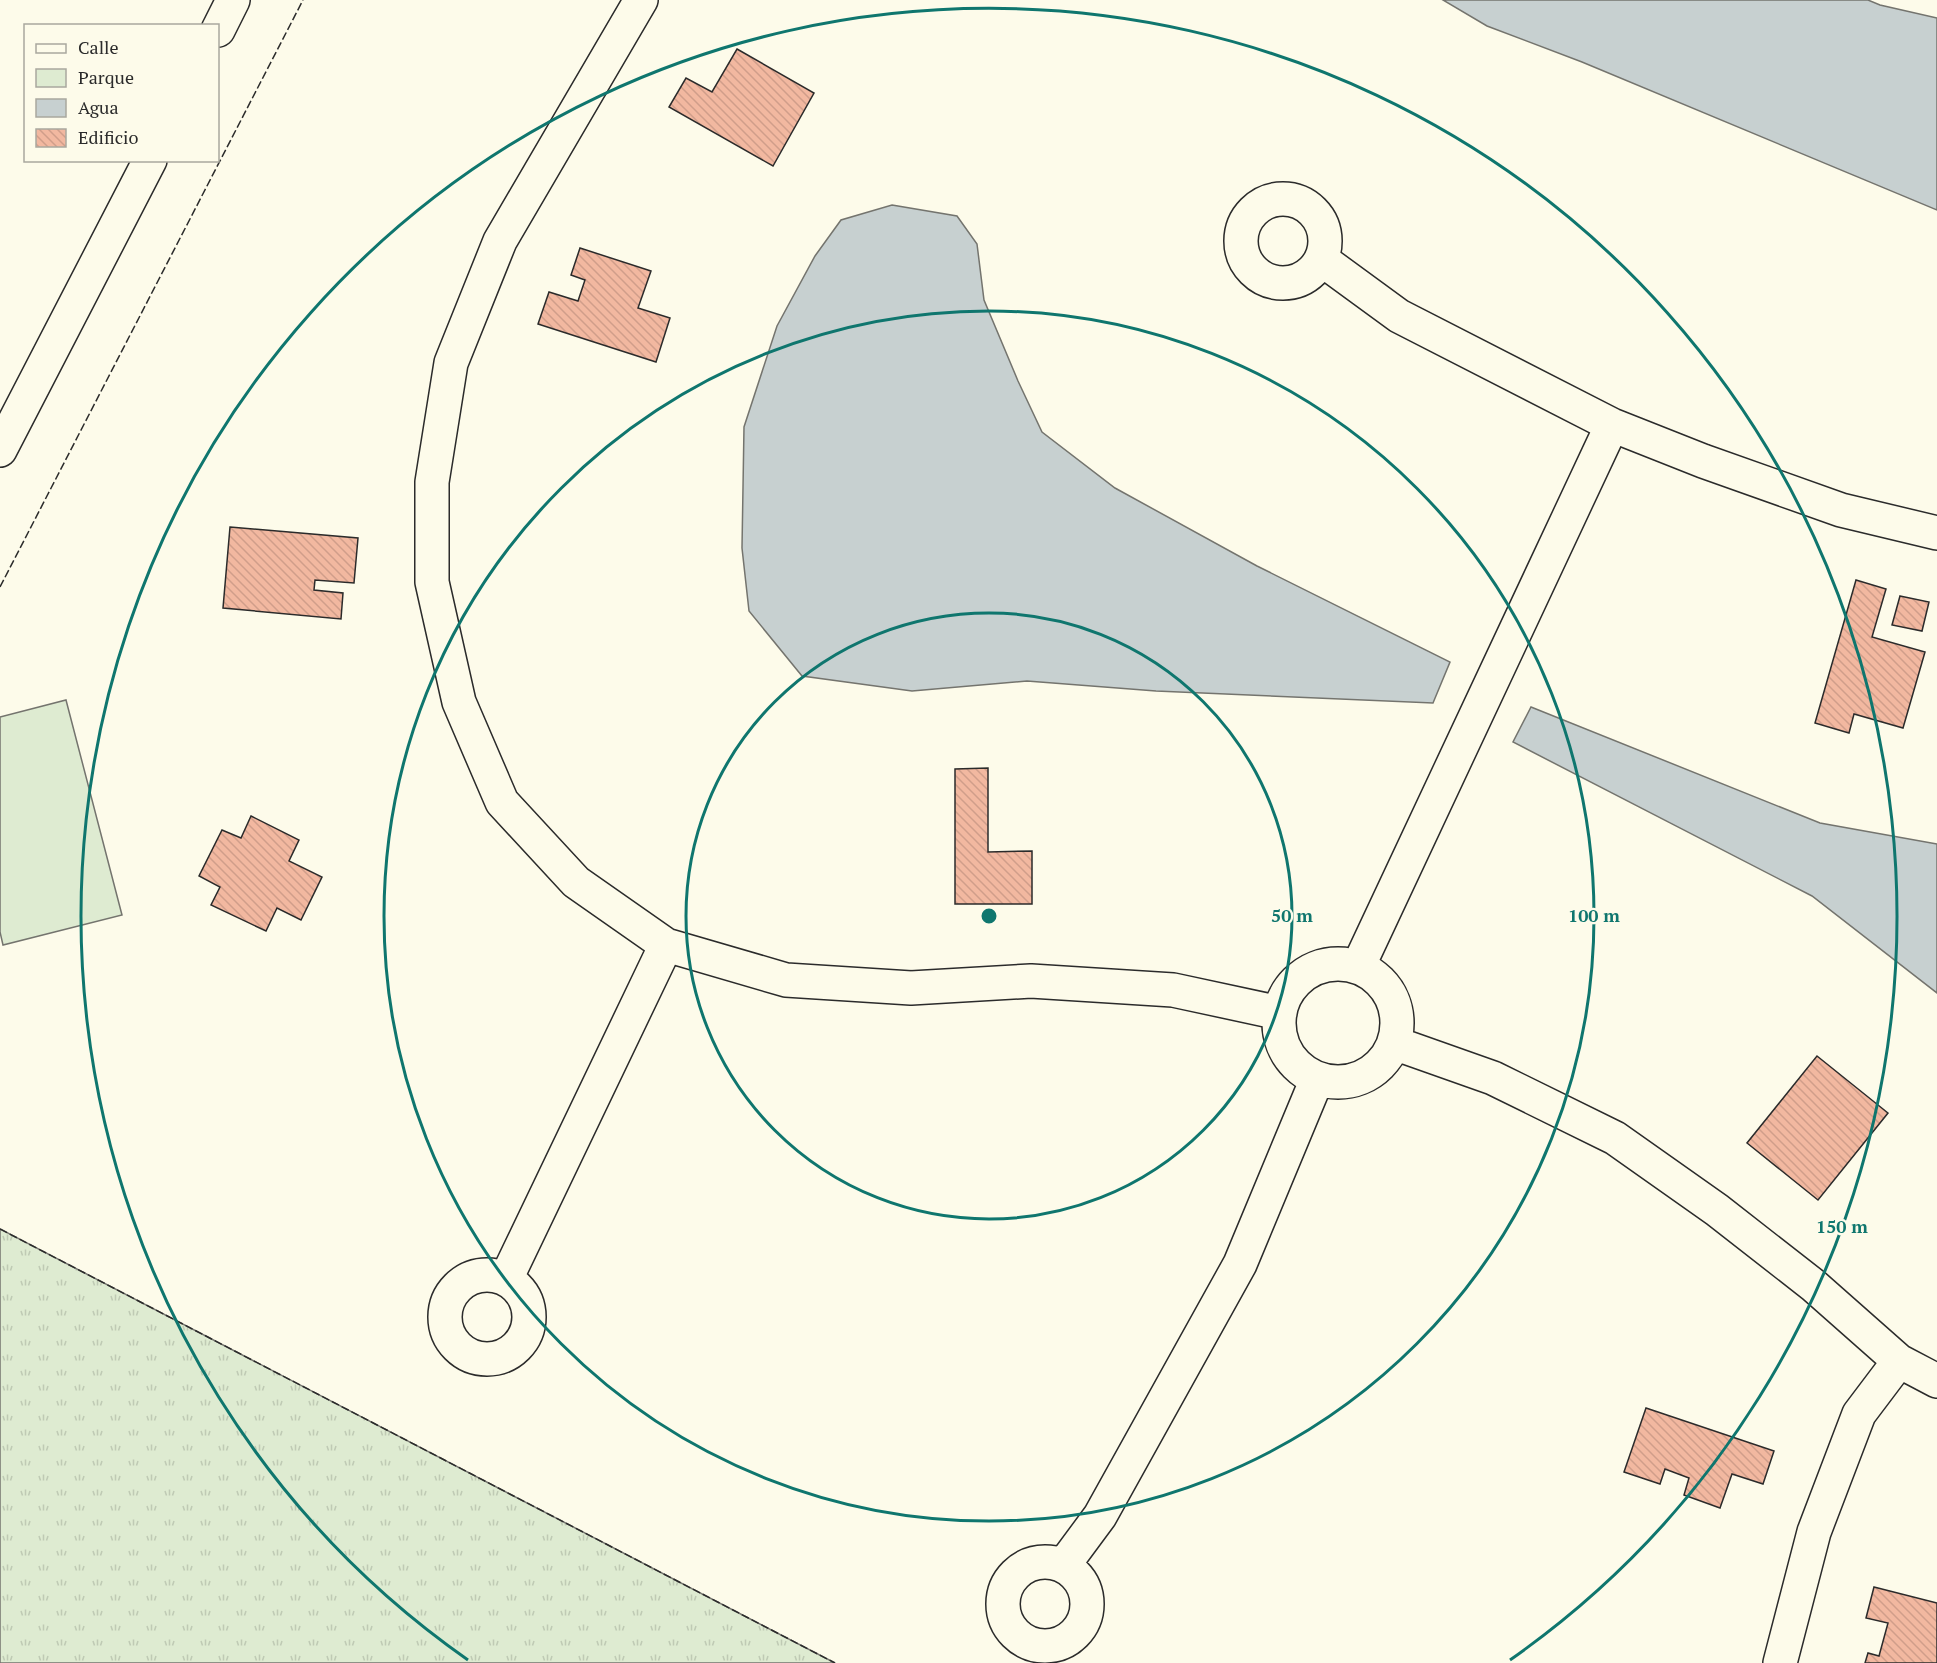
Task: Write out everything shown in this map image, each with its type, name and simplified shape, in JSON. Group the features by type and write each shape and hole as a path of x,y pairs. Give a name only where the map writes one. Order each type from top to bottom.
{"street":[{"path":"219,28 233,0"},
{"path":"641,0 500,241 451,363 432,482 432,582 459,702 502,802 576,882 666,945 786,980 911,988 1043,981 1173,990 1280,1013"},
{"path":"0,450 149,162"},
{"path":"1321,259 1399,316 1612,425 1703,461 1841,510 1937,533"},
{"path":"1358,967 1612,425"},
{"path":"506,1279 666,945"},
{"path":"1337,963 1358,967 1374,976 1387,989 1395,1006 1398,1024 1394,1042 1385,1059 1371,1072 1354,1080 1335,1082 1317,1078 1299,1068 1287,1052 1280,1033 1280,1013 1287,994 1300,978 1317,967 1337,963"},
{"path":"1394,1042 1493,1078 1615,1138 1717,1210 1804,1278 1899,1361 1937,1381"},
{"path":"1063,1566 1100,1516 1240,1264 1317,1078"},
{"path":"1780,1663 1814,1532 1859,1414 1899,1361"}],"green space":[{"path":"66,700 122,915 3,945 0,932 0,717"},
{"path":"0,1229 835,1663 0,1663"}],"water":[{"path":"1443,0 1868,0 1880,5 1937,18 1937,210 1582,62 1487,26"},
{"path":"892,205 957,216 977,244 984,300 1042,432 1115,488 1257,566 1450,662 1433,703 1156,691 1027,681 912,691 802,676 749,611 742,548 744,427 777,326 815,256 841,220"},
{"path":"1531,707 1820,823 1937,844 1937,993 1812,896 1513,742"}],"building":[{"path":"737,49 814,93 773,166 669,107 686,78 712,92"},
{"path":"580,248 651,271 638,308 670,318 656,362 538,324 549,292 578,301 585,280 571,275"},
{"path":"230,527 358,538 354,583 315,580 314,590 343,593 341,619 223,608"},
{"path":"1856,580 1886,589 1872,637 1925,652 1903,728 1854,714 1849,733 1815,723"},
{"path":"1900,596 1929,602 1922,631 1892,625"},
{"path":"988,768 988,852 1032,851 1032,904 955,904 955,769"},
{"path":"251,816 299,840 289,861 322,877 301,920 277,908 266,931 211,905 220,887 199,876 222,830 241,838"},
{"path":"1817,1056 1888,1113 1818,1200 1747,1143"},
{"path":"1646,1408 1774,1451 1763,1484 1732,1474 1720,1508 1684,1495 1689,1478 1665,1469 1660,1484 1624,1472"},
{"path":"1874,1587 1937,1603 1937,1663 1865,1663 1868,1653 1879,1656 1888,1623 1866,1618"}],"fence":[{"path":"0,587 303,0"},
{"path":"0,1229 835,1663"}]}
